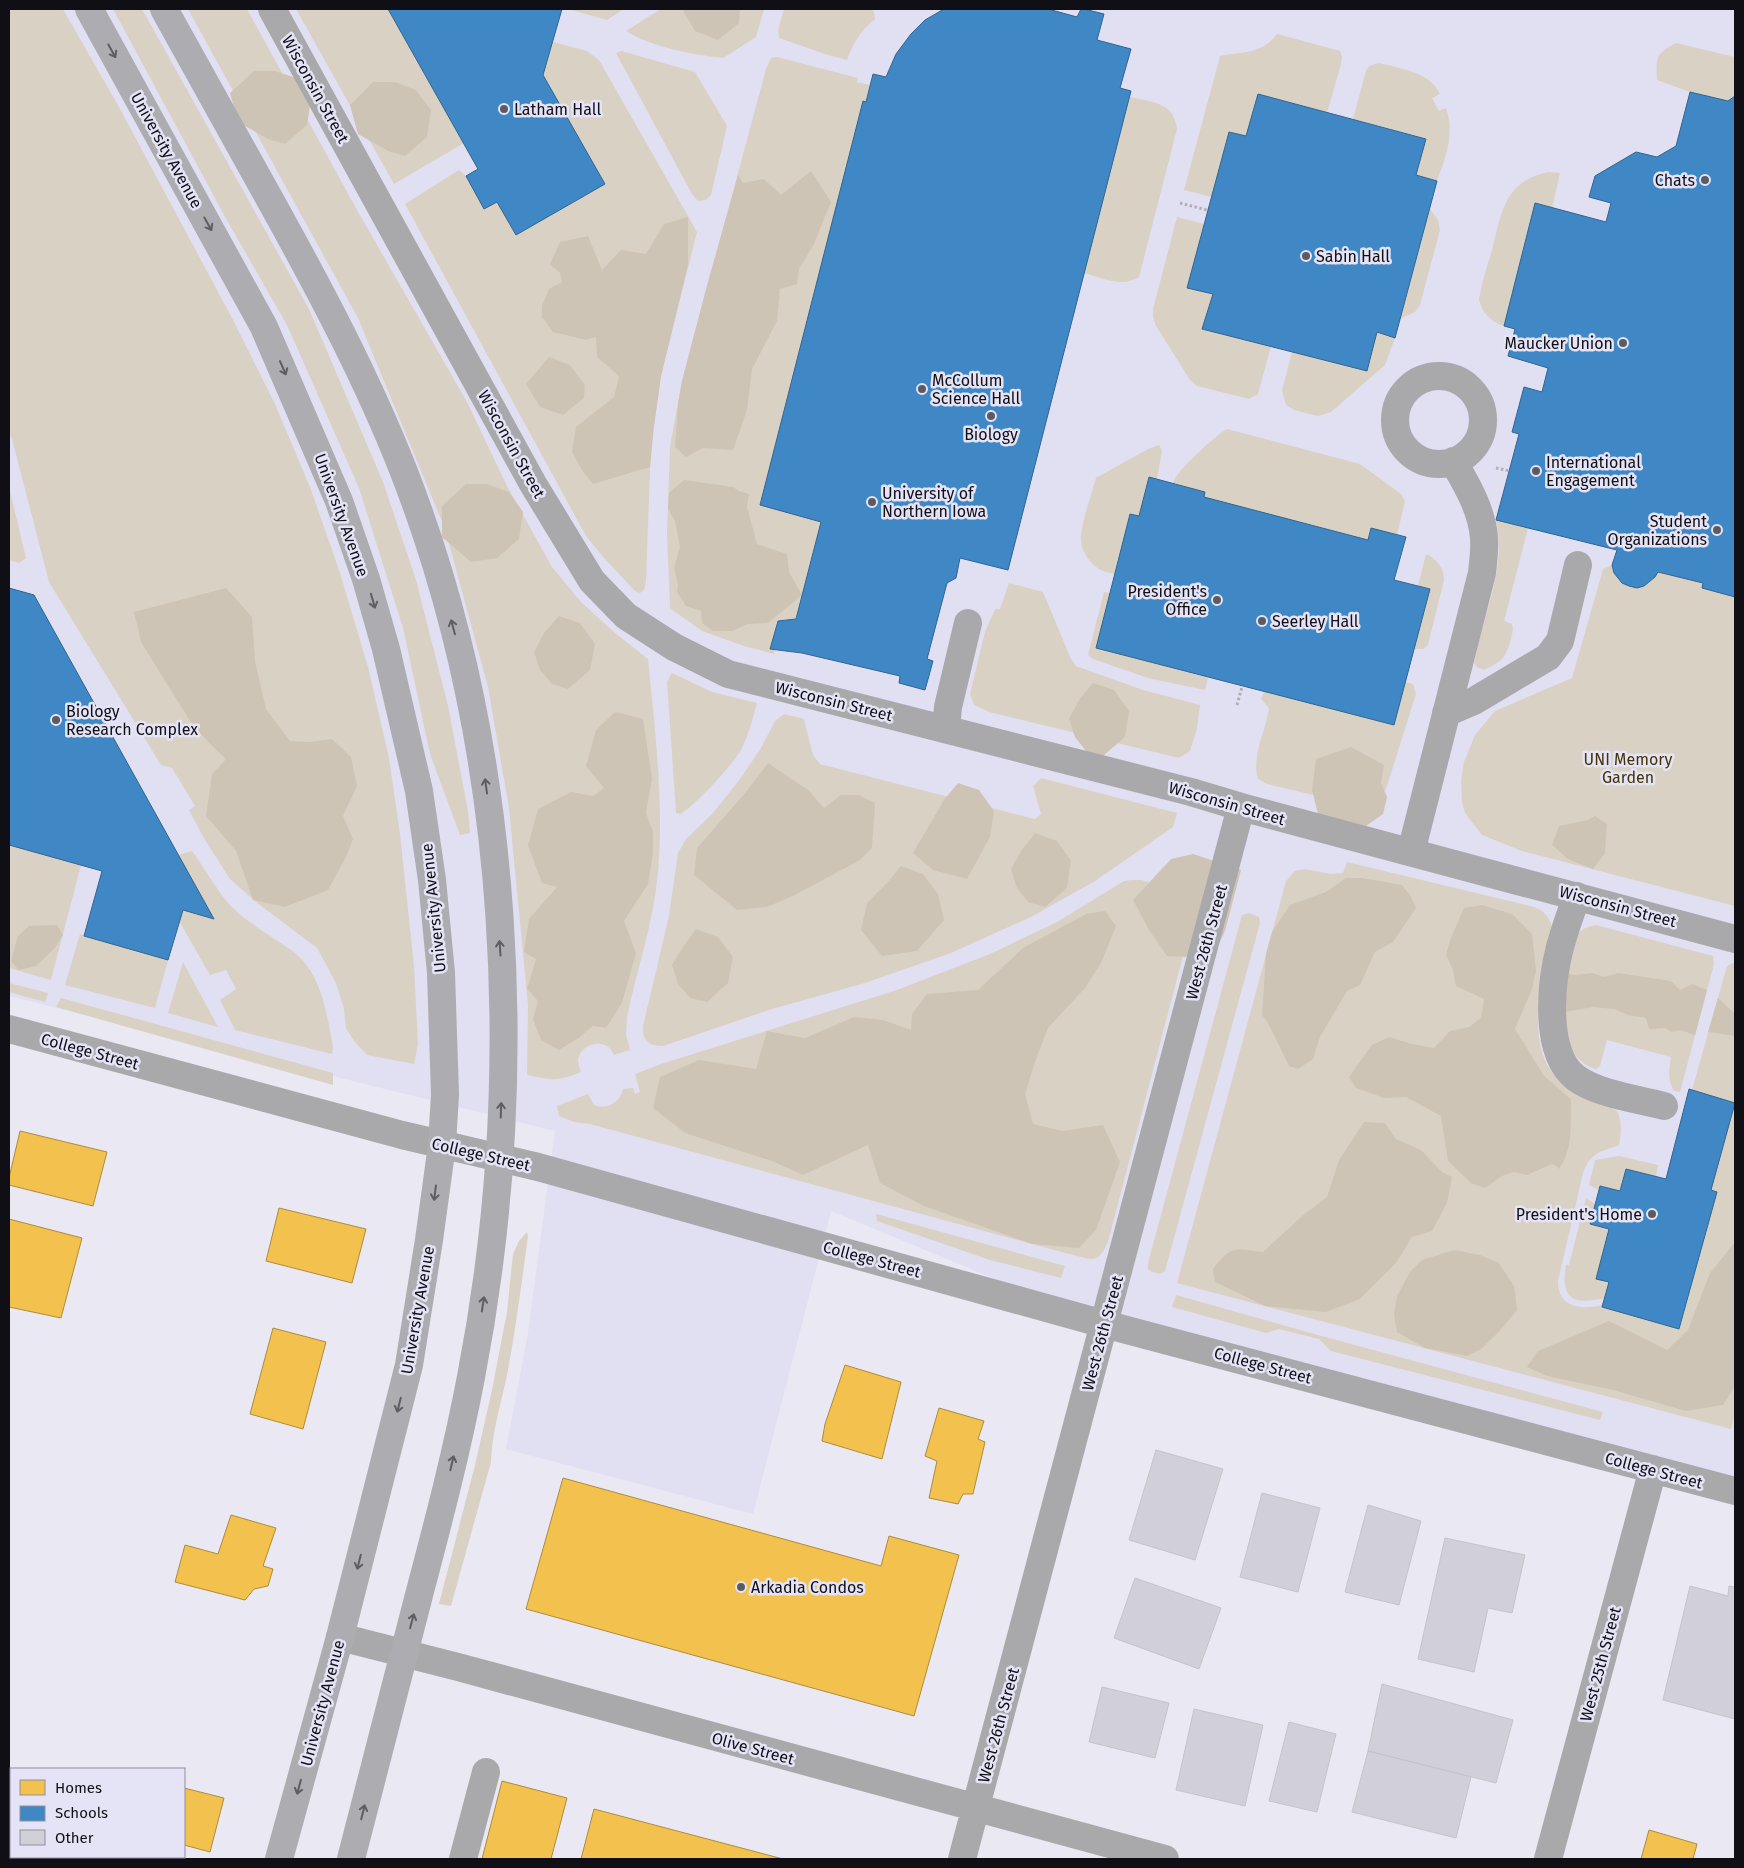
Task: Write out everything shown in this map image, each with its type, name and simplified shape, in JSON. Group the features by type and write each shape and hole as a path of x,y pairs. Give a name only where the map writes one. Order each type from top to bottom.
{"main road":[{"name":"University Avenue","path":"89,9 264,327 336,491 366,579 386,649 419,791 432,880 440,973 444,1094 442,1145 429,1240 409,1365 340,1637 279,1859"},
{"path":"164,9 336,322 402,467 454,627 475,717 486,790 496,886 502,976 504,1051 496,1216 472,1377 442,1504 351,1859"}],"street":[{"name":"Wisconsin Street","path":"272,9 533,484 592,581 626,616 674,647 728,674 1191,792 1735,939"},
{"path":"1412,852 1482,574 1484,539 1479,512 1454,461"},
{"path":"1446,713 1474,701 1548,657 1560,642 1578,565"},
{"path":"946,729 948,707 968,623"},
{"name":"West 26th Street","path":"962,1859 1241,807"},
{"path":"1577,896 1560,948 1554,988 1552,1017 1558,1051 1568,1071 1587,1084 1664,1106"},
{"name":"College Street","path":"9,1029 442,1145 538,1167 1104,1324 1735,1491"},
{"name":"West 25th Street","path":"1548,1859 1653,1469"},
{"name":"Olive Street","path":"340,1637 477,1672 1166,1859"},
{"path":"463,1859 486,1772"}],"path":[{"path":"1180,203 1207,210"},
{"path":"1494,468 1510,471"},
{"path":"1237,705 1242,687"}],"shaded area":[{"name":"University of Northern Iowa","path":"9,9 1735,9 1735,1490 1104,1324 831,1211 753,1514 506,1449 528,1333 555,1131 9,996"},
{"path":"682,9 740,9 739,23 718,40 695,31"},
{"path":"254,71 275,71 296,78 311,99 307,125 285,144 268,139 238,122 230,93"},
{"path":"373,82 395,82 416,90 431,110 427,137 405,156 388,151 358,134 350,105"},
{"path":"811,171 831,202 814,244 799,269 797,284 780,289 777,321 752,369 747,410 733,450 703,448 686,457 675,447 678,404 682,381 738,175 743,183 764,179 781,195"},
{"path":"688,217 688,265 661,376 650,467 593,484 583,472 572,452 576,427 614,397 619,376 597,357 596,337 586,340 553,332 542,317 542,306 549,289 562,282 560,273 550,264 560,242 588,236 602,270 621,250 646,254 664,224"},
{"path":"549,357 570,365 585,385 584,398 563,415 540,407 526,384"},
{"path":"684,480 733,487 749,494 747,507 757,544 787,554 789,572 802,595 768,623 747,624 733,631 713,631 702,623 701,611 686,606 677,592 678,584 674,568 680,547 675,521 668,509 669,493"},
{"path":"466,484 487,484 509,492 523,512 519,539 497,558 471,562 442,537 442,506"},
{"path":"226,588 252,617 255,661 266,709 290,741 309,742 332,739 351,757 357,786 343,816 353,839 346,857 328,890 285,907 253,900 236,851 206,816 212,774 226,759 190,721 141,642 134,612"},
{"path":"559,616 580,623 595,644 590,670 568,689 552,684 540,670 534,652 544,633"},
{"path":"1093,683 1114,690 1129,711 1125,737 1103,756 1086,751 1075,737 1069,719 1079,700"},
{"path":"615,712 643,719 652,779 646,813 653,832 653,853 648,884 624,921 636,953 622,1003 606,1028 593,1026 559,1050 541,1040 533,1019 538,1001 527,989 536,959 524,952 529,919 557,887 542,883 528,845 538,809 571,792 593,796 604,788 586,766 596,730"},
{"path":"1351,747 1384,765 1381,783 1387,797 1383,814 1366,826 1318,814 1312,790 1316,759"},
{"path":"768,763 808,790 824,808 841,795 859,795 875,803 872,848 860,860 793,896 767,907 737,910 694,875 697,848 746,792"},
{"path":"958,783 979,790 994,811 990,837 967,879 933,870 913,853 944,800"},
{"path":"1595,816 1607,824 1605,853 1593,869 1568,859 1552,845 1559,826 1588,820"},
{"path":"1035,833 1057,841 1071,861 1067,888 1045,907 1028,902 1017,888 1011,869 1021,851"},
{"path":"1193,854 1241,870 1225,931 1212,958 1167,956 1149,930 1133,900 1171,859"},
{"path":"901,866 923,874 938,894 944,920 917,951 882,956 861,930 867,903"},
{"path":"1346,878 1362,878 1402,885 1410,895 1416,908 1393,942 1375,952 1360,985 1347,991 1320,1037 1313,1059 1298,1069 1289,1066 1268,1023 1262,1015 1266,954 1272,932 1290,905 1326,892"},
{"path":"1482,905 1512,914 1532,934 1536,971 1532,989 1515,1029 1544,1076 1571,1099 1569,1144 1564,1161 1559,1169 1552,1164 1527,1175 1514,1172 1502,1176 1485,1188 1471,1183 1448,1161 1441,1116 1406,1097 1384,1098 1356,1088 1349,1077 1372,1045 1389,1037 1434,1048 1450,1031 1469,1027 1481,1018 1484,999 1456,986 1453,970 1446,955 1450,940 1464,908"},
{"path":"1105,911 1116,926 1101,963 1085,988 1048,1028 1025,1094 1033,1124 1062,1131 1103,1125 1120,1162 1096,1230 1079,1248 1032,1244 924,1206 880,1183 868,1145 803,1175 772,1161 685,1133 653,1108 660,1077 699,1060 756,1069 767,1031 805,1038 854,1017 883,1020 911,1030 912,1014 927,994 978,990 1023,948 1086,914"},
{"path":"57,925 63,935 55,948 36,966 19,970 11,961 18,936 29,926"},
{"path":"696,929 718,937 733,957 728,983 707,1002 690,998 678,984 672,965"},
{"path":"1592,973 1604,977 1618,973 1671,981 1680,990 1692,984 1707,990 1695,1035 1680,1030 1672,1032 1665,1028 1649,1029 1646,1018 1628,1015 1614,1009 1593,1007 1565,1012 1568,974"},
{"path":"1718,998 1735,1014 1735,1036 1708,1032"},
{"path":"1364,1122 1385,1123 1396,1139 1421,1150 1442,1172 1452,1177 1447,1203 1432,1231 1412,1237 1396,1263 1360,1299 1326,1312 1265,1306 1215,1282 1213,1269 1225,1255 1239,1249 1263,1252 1301,1217 1327,1197 1339,1160"},
{"path":"1735,1242 1735,1386 1723,1405 1686,1411 1613,1390 1547,1376 1527,1367 1538,1351 1609,1321 1667,1350 1688,1330 1710,1273"},
{"path":"1454,1250 1480,1255 1499,1263 1514,1286 1517,1310 1499,1332 1481,1349 1467,1356 1425,1348 1397,1332 1394,1315 1397,1296 1410,1272 1422,1260"}],"green space":[{"path":"9,9 63,9 119,107 232,318 275,404 310,487 340,573 368,667 389,758 400,834 414,966 418,1044 414,1064 367,1055 354,1041 346,1028 344,1009 336,983 317,948 256,902 230,879 205,840 189,810 195,806 172,768 161,765 49,582 9,433"},
{"path":"113,9 142,9 309,309 383,482 416,580 448,706 468,811 470,833 460,835 430,754 403,628 359,488 287,325 229,224"},
{"path":"188,9 247,9 357,210 467,402 507,486 552,567 581,602 615,633 648,659 658,766 660,846 653,909 627,1017 626,1035 630,1050 614,1055 607,1046 602,1044 587,1047 579,1056 578,1062 581,1072 573,1075 554,1079 527,1075 528,1005 509,808 488,687 445,529 358,318"},
{"path":"296,9 388,9 464,143 394,184"},
{"path":"568,9 624,9 607,20"},
{"path":"661,9 764,9 756,37 723,58 661,46 626,31"},
{"path":"784,9 871,9 874,12 875,19 858,37 847,60 779,38 778,30"},
{"path":"1277,34 1340,51 1342,57 1341,64 1327,113 1258,94 1246,136 1229,132 1212,197 1184,190 1220,56 1258,49 1265,46"},
{"path":"553,42 587,51 599,60 697,232 661,376 651,444 646,581 644,590 640,593 635,591 586,536 405,204 459,170 497,202 516,235 605,184 543,75"},
{"path":"1676,43 1735,57 1735,96 1728,101 1690,92 1657,80 1658,57 1664,50"},
{"path":"621,51 695,72 727,126 711,195 706,200 698,201 692,194 616,53"},
{"path":"777,57 858,78 857,82 870,85 760,504 821,522 796,619 777,621 770,649 775,649 774,654 744,646 702,631 670,608 667,534 670,446 682,381 766,69 771,58"},
{"path":"1379,63 1405,69 1422,76 1435,86 1440,94 1432,98 1439,111 1446,108 1450,127 1446,154 1437,181 1416,175 1425,138 1353,119 1366,71 1369,66"},
{"path":"1130,97 1154,102 1167,108 1175,120 1177,129 1139,277 1126,282 1119,282 1084,273"},
{"path":"1549,172 1560,173 1552,208 1535,204 1504,326 1487,316 1479,299 1499,223 1507,200 1514,191 1534,176"},
{"path":"1430,209 1438,220 1440,230 1420,305 1415,312 1400,319"},
{"path":"1177,217 1204,224 1187,288 1213,294 1203,329 1271,346 1258,394 1249,399 1197,386 1190,380 1156,326 1153,309"},
{"path":"1377,332 1395,338 1385,365 1331,412 1318,416 1294,410 1286,405 1282,390 1292,352 1366,371"},
{"path":"1227,429 1360,464 1401,494 1405,501 1397,535 1371,528 1368,540 1204,497 1205,492 1173,483 1188,463"},
{"path":"1159,445 1162,451 1157,479 1149,477 1139,516 1130,514 1116,574 1101,570 1088,558 1081,542 1084,520 1096,478 1148,449"},
{"path":"9,487 26,558 19,563 9,560"},
{"path":"1496,520 1528,528 1504,621 1513,626 1509,645 1502,659 1484,670 1477,667 1474,663 1496,574 1499,538"},
{"path":"1426,554 1439,564 1444,580 1428,645 1423,649 1414,649 1430,589 1418,586"},
{"name":"UNI Memory Garden","path":"1612,565 1620,581 1632,587 1646,584 1658,572 1703,583 1702,588 1735,597 1735,906 1522,851 1482,835 1465,813 1462,802 1461,780 1464,762 1475,735 1495,711 1572,678 1603,569"},
{"path":"1009,583 1043,592 1071,659 1076,666 1143,690 1200,705 1197,729 1190,751 1179,758 989,712 974,705 970,694 985,632 995,609 1000,609"},
{"path":"1104,592 1110,593 1097,648 1208,678 1205,690 1148,678 1093,659 1088,655"},
{"path":"672,673 712,692 757,703 747,737 738,755 696,802 681,814 676,813 667,682"},
{"path":"1405,682 1413,684 1416,694 1386,789 1368,808 1267,784 1258,779 1256,761 1269,708 1261,699 1264,692 1394,725"},
{"path":"784,714 804,719 813,755 820,764 1035,819 1041,814 1033,786 1041,778 1177,813 1173,827 1095,881 1031,917 951,953 865,983 772,1009 663,1046 653,1045 645,1038 643,1026 669,916 678,853 686,839 713,813 740,779 761,748 775,721"},
{"path":"9,845 81,865 51,980 9,968"},
{"path":"192,851 232,907 254,925 291,950 310,970 325,1006 333,1046 332,1054 235,1030 220,1000 236,989 226,970 210,975 179,921 183,910 213,919 178,855"},
{"path":"1347,862 1538,908 1546,914 1552,927 1544,963 1538,1006 1538,1028 1541,1048 1548,1066 1559,1079 1616,1110 1620,1118 1621,1127 1619,1145 1593,1156 1583,1173 1558,1281 1559,1290 1566,1302 1579,1307 1603,1305 1602,1307 1680,1328 1717,1192 1711,1190 1734,1103 1692,1090 1727,966 1735,962 1735,1413 1731,1429 1177,1283 1286,881 1295,871 1305,869 1331,874 1343,873"},
{"path":"1141,880 1194,895 1198,899 1108,1242 1097,1258 1089,1259 1069,1254 590,1124 574,1122 559,1116 557,1106 588,1094 594,1105 609,1106 619,1098 623,1089 633,1088 635,1094 640,1092 635,1074 661,1064 897,990 990,954 1057,922 1124,881"},
{"path":"1249,913 1259,917 1260,923 1165,1271 1160,1274 1152,1272 1148,1269 1148,1263 1242,915"},
{"path":"1596,925 1713,956 1714,964 1680,1092 1674,1091 1670,1082 1671,1057 1607,1040 1600,1066 1596,1069 1583,1063 1574,1053 1565,1027 1565,997 1570,956 1574,941 1579,933"},
{"path":"80,934 168,960 155,1008 65,985"},
{"path":"183,962 218,1027 168,1013"},
{"path":"9,983 48,993 45,1002 9,992"},
{"path":"61,998 333,1073 333,1085 56,1007"},
{"path":"1619,1156 1658,1165 1656,1176 1626,1169 1620,1191 1600,1186 1599,1190 1589,1185 1595,1160"},
{"path":"1586,1198 1595,1204 1609,1229 1598,1279 1609,1282 1605,1298 1585,1301 1577,1300 1568,1293 1565,1286 1565,1277 1566,1265 1569,1265"},
{"path":"876,1214 1065,1266 1061,1278 990,1260 877,1221"},
{"path":"527,1232 514,1337 495,1427 491,1462 451,1606 439,1604 475,1465 492,1390 507,1312 513,1254 519,1241"},
{"path":"1176,1295 1603,1412 1600,1420 1331,1351 1319,1339 1279,1329 1266,1333 1172,1307"}],"building: Homes":[{"path":"20,1131 107,1152 93,1206 9,1185"},
{"path":"279,1208 366,1229 352,1283 266,1261"},
{"path":"9,1219 82,1238 61,1318 9,1307"},
{"path":"273,1328 326,1342 303,1429 250,1414"},
{"path":"845,1365 901,1382 882,1459 822,1441 825,1424"},
{"path":"939,1408 984,1421 978,1439 985,1442 973,1494 963,1494 958,1504 929,1498 937,1461 925,1456"},
{"name":"Arkadia Condos","path":"563,1478 881,1566 889,1536 959,1555 914,1716 526,1609"},
{"path":"231,1515 276,1528 263,1566 273,1569 268,1586 254,1589 245,1600 175,1582 185,1545 218,1554"},
{"path":"502,1781 567,1798 551,1859 482,1859"},
{"path":"185,1788 224,1798 210,1852 185,1845"},
{"path":"594,1809 783,1859 581,1859"},
{"path":"1649,1830 1697,1844 1693,1859 1641,1859"}],"building: Schools":[{"name":"Latham Hall","path":"388,9 562,9 543,75 605,184 516,235 497,202 484,209 466,176 478,169"},
{"name":"McCollum Science Hall","path":"944,9 1048,9 1077,17 1081,9 1084,9 1104,14 1097,40 1131,49 1120,88 1131,91 1008,570 960,558 956,578 947,583 927,659 933,661 925,690 899,683 900,676 802,653 770,649 778,621 796,619 821,522 760,505 863,101 866,102 873,74 886,77 896,54 911,34 925,20"},
{"name":"Maucker Union","path":"1690,92 1728,101 1735,96 1735,597 1702,588 1703,583 1658,572 1644,586 1637,588 1629,586 1622,583 1614,573 1612,565 1617,550 1496,520 1519,434 1512,432 1524,387 1542,392 1548,368 1508,356 1515,329 1504,326 1535,203 1606,222 1611,203 1589,197 1595,176 1636,152 1657,157 1676,146"},
{"name":"Sabin Hall","path":"1258,94 1426,139 1416,175 1437,181 1395,338 1377,332 1367,371 1202,329 1213,294 1187,288 1229,132 1246,136"},
{"name":"Seerley Hall","path":"1149,477 1205,492 1204,497 1368,540 1371,528 1406,537 1394,580 1430,589 1394,725 1096,648 1130,514 1139,516"},
{"name":"Biology Research Complex","path":"9,588 34,595 214,919 183,910 168,960 84,936 102,871 9,845"},
{"name":"President's Home","path":"1689,1089 1735,1103 1711,1190 1717,1192 1679,1329 1602,1307 1609,1282 1596,1279 1609,1229 1590,1224 1600,1186 1620,1191 1626,1169 1666,1179"}],"building: Other":[{"path":"1156,1450 1223,1469 1195,1560 1129,1540"},
{"path":"1262,1493 1320,1508 1298,1592 1240,1577"},
{"path":"1368,1505 1421,1521 1399,1605 1345,1592"},
{"path":"1445,1538 1525,1555 1512,1613 1488,1608 1474,1672 1418,1659"},
{"path":"1135,1578 1221,1608 1199,1669 1114,1638"},
{"path":"1690,1586 1728,1596 1729,1586 1735,1587 1735,1719 1663,1700"},
{"path":"1382,1684 1513,1720 1496,1783 1368,1751"},
{"path":"1102,1687 1169,1703 1155,1758 1089,1742"},
{"path":"1194,1709 1263,1725 1245,1806 1176,1790"},
{"path":"1289,1722 1336,1734 1317,1812 1269,1801"},
{"path":"1368,1751 1471,1777 1456,1838 1352,1812"}],"place":[{"name":"Latham Hall","path":"504,109"},
{"name":"Chats","path":"1705,180"},
{"name":"Sabin Hall","path":"1306,256"},
{"name":"Maucker Union","path":"1623,343"},
{"name":"McCollum Science Hall","path":"922,389"},
{"name":"Biology","path":"991,416"},
{"name":"International Engagement","path":"1536,471"},
{"name":"University of Northern Iowa","path":"872,502"},
{"name":"Student Organizations","path":"1717,530"},
{"name":"President's Office","path":"1217,600"},
{"name":"Seerley Hall","path":"1262,621"},
{"name":"Biology Research Complex","path":"56,720"},
{"name":"President's Home","path":"1652,1214"},
{"name":"Arkadia Condos","path":"741,1587"}]}
